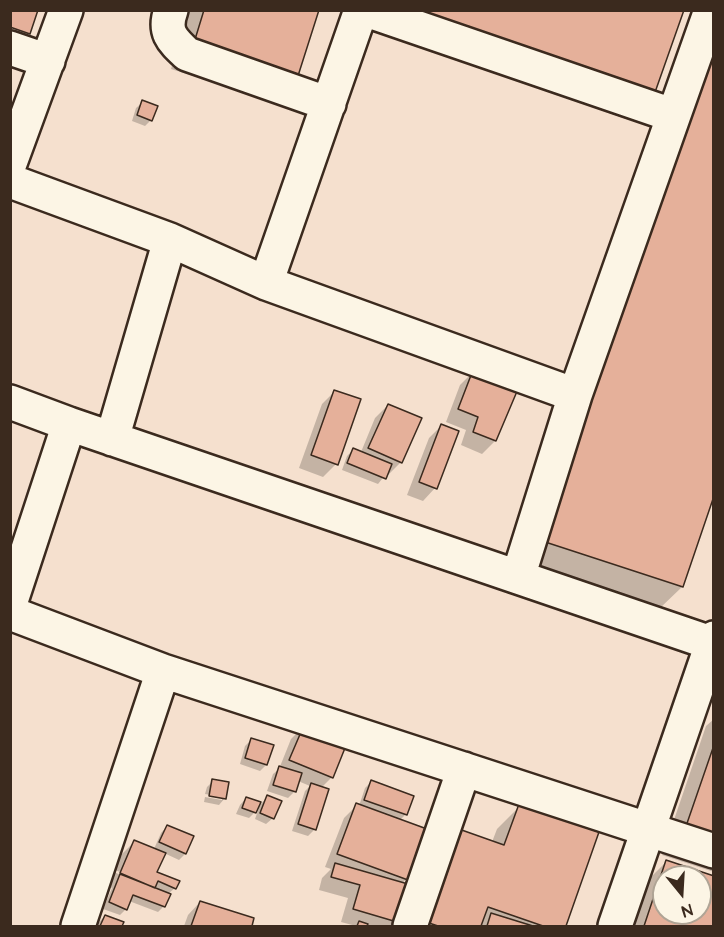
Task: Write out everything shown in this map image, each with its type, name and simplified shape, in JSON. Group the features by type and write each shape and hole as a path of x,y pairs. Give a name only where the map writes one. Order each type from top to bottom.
{"street":[{"path":"10,163 66,10"},
{"path":"171,10 167,21 171,39 187,54 329,104"},
{"path":"266,283 361,10"},
{"path":"366,10 672,115"},
{"path":"518,577 575,395 672,115 711,10"},
{"path":"10,48 48,61"},
{"path":"10,181 170,240 266,283 575,395"},
{"path":"112,439 170,240"},
{"path":"10,402 112,439 713,642 615,927"},
{"path":"10,604 69,424"},
{"path":"10,613 163,671 714,851"},
{"path":"78,927 163,671"},
{"path":"410,927 464,769"}],"building":[{"path":"10,10 38,10 30,34 10,27"},
{"path":"204,10 319,10 297,79 193,46"},
{"path":"401,10 684,10 653,98"},
{"path":"714,10 714,496 683,587 536,539"},
{"path":"142,100 158,106 152,121 137,115"},
{"path":"473,370 518,389 496,441 473,432 478,417 458,409"},
{"path":"334,390 361,399 338,465 311,455"},
{"path":"388,404 422,418 402,463 368,448"},
{"path":"441,424 459,431 437,489 419,482"},
{"path":"353,448 392,464 386,479 347,463"},
{"path":"304,725 347,743 333,778 289,760"},
{"path":"251,738 274,745 267,765 245,758"},
{"path":"714,745 714,842 684,832"},
{"path":"279,766 302,773 296,792 273,785"},
{"path":"212,779 229,782 226,799 209,796"},
{"path":"371,780 414,796 407,815 364,800"},
{"path":"311,783 329,789 316,830 298,824"},
{"path":"267,795 282,801 274,819 260,813"},
{"path":"246,797 261,802 256,813 242,808"},
{"path":"356,803 427,829 408,880 337,854"},
{"path":"519,804 599,832 566,926 543,926 488,907 481,926 438,926 423,921 456,828 504,845"},
{"path":"167,825 194,836 186,854 159,842"},
{"path":"134,840 166,853 157,872 180,881 176,889 158,881 155,888 120,873"},
{"path":"666,860 681,865 664,865"},
{"path":"335,863 408,884 397,922 353,909 360,885 331,877"},
{"path":"120,874 171,894 165,907 133,895 127,910 109,902"},
{"path":"712,875 714,876 714,926 644,926 652,902 652,925 712,925"},
{"path":"200,901 254,918 252,926 191,926"},
{"path":"491,913 533,926 487,926"},
{"path":"105,915 124,922 122,926 100,926"},
{"path":"359,921 368,924 357,926"}]}
